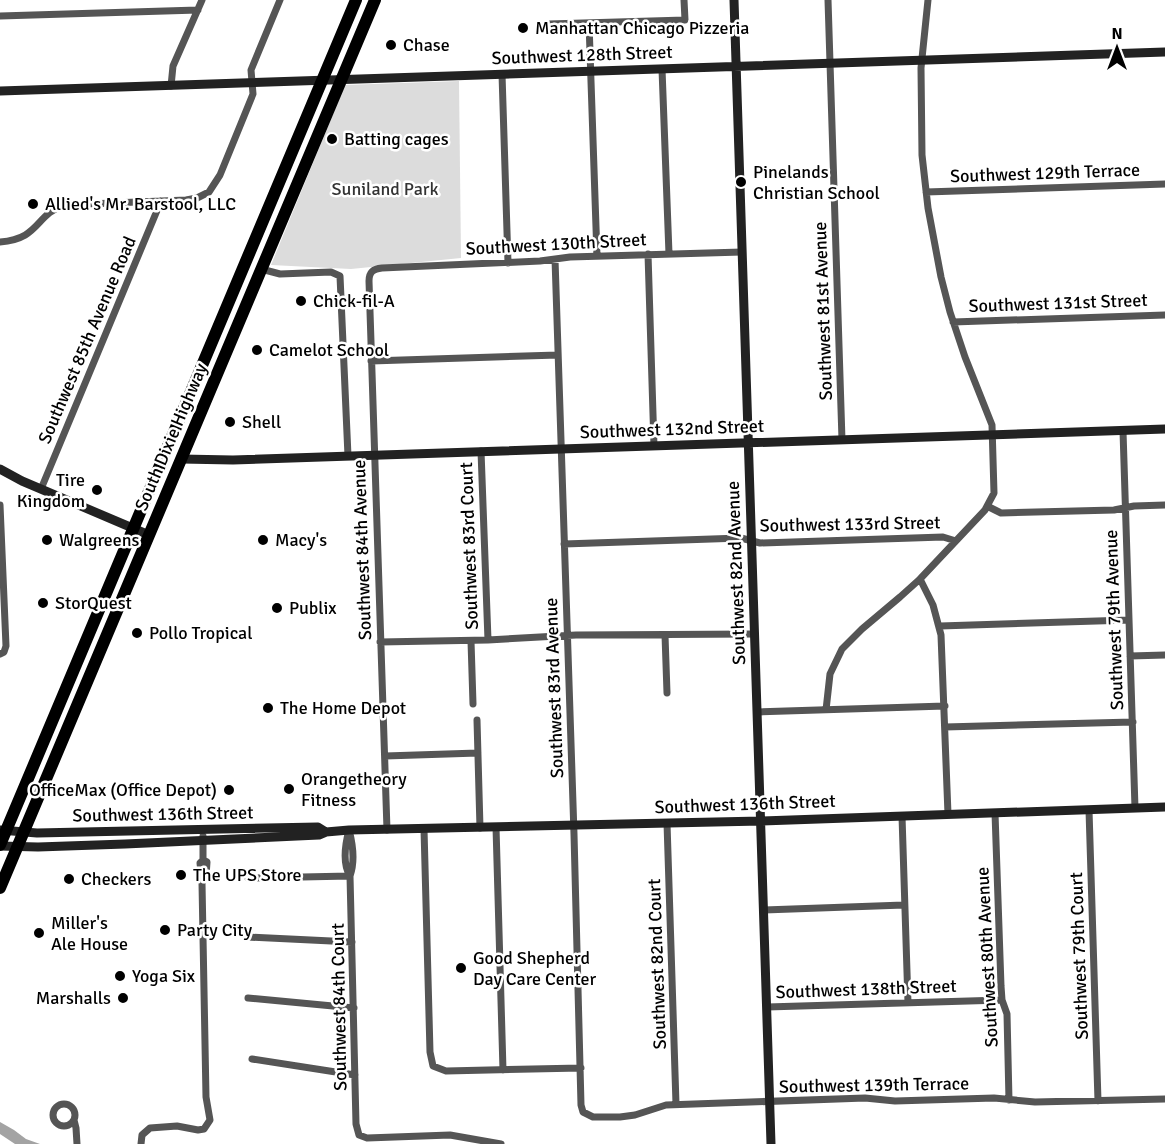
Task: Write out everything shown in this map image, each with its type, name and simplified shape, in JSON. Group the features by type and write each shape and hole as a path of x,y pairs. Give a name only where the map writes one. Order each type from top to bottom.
{"highway":[{"name":"South Dixie Highway","path":"0,846 3,830 134,529 356,0"},
{"name":"South Dixie Highway","path":"0,888 375,0"},
{"path":"245,263 261,269"},
{"path":"166,452 181,459"}],"street":[{"path":"171,86 173,66 202,0"},
{"path":"0,242 14,241 25,236 33,231 50,212 64,205 186,200 202,197 212,189 253,94 251,84 253,65 280,0"},
{"path":"549,24 685,20 684,0"},
{"name":"Southwest 82nd Avenue","path":"734,0 771,1144"},
{"name":"Southwest 81st Avenue","path":"828,0 842,440"},
{"path":"826,710 830,674 842,649 862,628 920,579 987,506 993,496 992,425 953,322 939,267 926,192 921,143 921,60 928,0"},
{"path":"0,16 198,10"},
{"path":"589,23 597,256"},
{"name":"Southwest 128th Street","path":"0,91 1165,52"},
{"path":"662,69 669,254"},
{"path":"502,74 508,263"},
{"name":"Southwest 129th Terrace","path":"926,192 1165,184"},
{"name":"Southwest 85th Avenue Road","path":"41,489 161,201"},
{"name":"Southwest 130th Street","path":"373,270 508,263 570,257 742,252"},
{"path":"648,254 654,446"},
{"name":"Southwest 83rd Avenue","path":"555,259 581,1105 586,1114"},
{"path":"261,269 280,274 331,272 339,275 342,288 348,456"},
{"name":"Southwest 84th Avenue","path":"373,270 369,279 371,361 387,830"},
{"name":"Southwest 131st Street","path":"953,322 1165,315"},
{"path":"371,361 558,355"},
{"name":"Southwest 132nd Street","path":"181,459 348,456 1165,429"},
{"name":"Southwest 79th Avenue","path":"1123,431 1135,808"},
{"name":"Southwest 83rd Court","path":"481,451 488,640"},
{"path":"0,470 149,535"},
{"path":"0,505 6,646 1,654"},
{"path":"987,506 1001,513 1114,510 1165,505"},
{"name":"Southwest 133rd Street","path":"564,544 741,538 760,543 943,537 956,541"},
{"path":"920,579 930,597 940,626 948,814"},
{"path":"940,626 1129,620"},
{"path":"380,642 568,636 755,634"},
{"path":"665,635 667,693"},
{"path":"471,640 473,704"},
{"path":"1130,656 1165,656"},
{"path":"70,679 85,686"},
{"path":"758,712 945,706"},
{"path":"477,720 480,828"},
{"path":"945,728 1133,722"},
{"path":"385,756 478,753"},
{"name":"Southwest 136th Street","path":"0,846 319,835 326,832 350,830 761,821 1165,807"},
{"name":"Southwest 79th Court","path":"1089,810 1098,1101"},
{"name":"Southwest 80th Avenue","path":"995,813 1002,1000 1007,1014 1009,1100"},
{"path":"902,816 908,1003"},
{"name":"Southwest 82nd Court","path":"667,823 676,1104"},
{"name":"Southwest 136th Street","path":"3,830 24,832 318,827 326,832"},
{"path":"496,827 502,1070"},
{"path":"424,829 430,1052 433,1066 446,1071 580,1068"},
{"path":"141,1144 142,1135 150,1128 177,1126 202,1130 210,1120 206,1097 202,883 206,876 207,862 203,860 204,840 201,830"},
{"name":"Southwest 84th Court","path":"350,830 345,844 346,869 351,876 356,1127 361,1136 369,1138 450,1135 501,1144"},
{"path":"248,878 351,876"},
{"path":"764,910 904,905"},
{"path":"247,937 352,942"},
{"path":"248,998 354,1008"},
{"name":"Southwest 138th Street","path":"766,1007 1002,1000"},
{"path":"252,1059 355,1075"},
{"name":"Southwest 139th Terrace","path":"586,1114 597,1117 628,1116 660,1105 676,1104 865,1098 895,1101 994,1098 1035,1102 1165,1099"},
{"path":"74,1120 67,1125 60,1125 54,1119 54,1112 58,1106 65,1104 72,1106 75,1113 77,1140"},
{"path":"67,1125 77,1140"}],"green space":[{"name":"Suniland Park","path":"459,81 461,258 351,269 271,265 345,85"}],"shaded area":[{"path":"0,1122 26,1139 40,1144 15,1144 0,1134"}],"place":[{"name":"Manhattan Chicago Pizzeria","path":"523,28"},
{"name":"Chase","path":"391,45"},
{"name":"Batting cages","path":"332,139"},
{"name":"Pinelands Christian School","path":"741,182"},
{"name":"Allied's Mr. Barstool, LLC","path":"33,204"},
{"name":"Chick-fil-A","path":"301,301"},
{"name":"Camelot School","path":"257,350"},
{"name":"Shell","path":"230,422"},
{"name":"Tire Kingdom","path":"97,490"},
{"name":"Walgreens","path":"47,540"},
{"name":"Macy's","path":"263,540"},
{"name":"StorQuest","path":"43,603"},
{"name":"Publix","path":"277,608"},
{"name":"Pollo Tropical","path":"137,633"},
{"name":"The Home Depot","path":"268,708"},
{"name":"Orangetheory Fitness","path":"289,789"},
{"name":"OfficeMax (Office Depot)","path":"229,790"},
{"name":"The UPS Store","path":"181,875"},
{"name":"Checkers","path":"69,879"},
{"name":"Party City","path":"165,930"},
{"name":"Miller's Ale House","path":"39,933"},
{"name":"Good Shepherd Day Care Center","path":"461,968"},
{"name":"Yoga Six","path":"120,976"},
{"name":"Marshalls","path":"123,998"}]}
